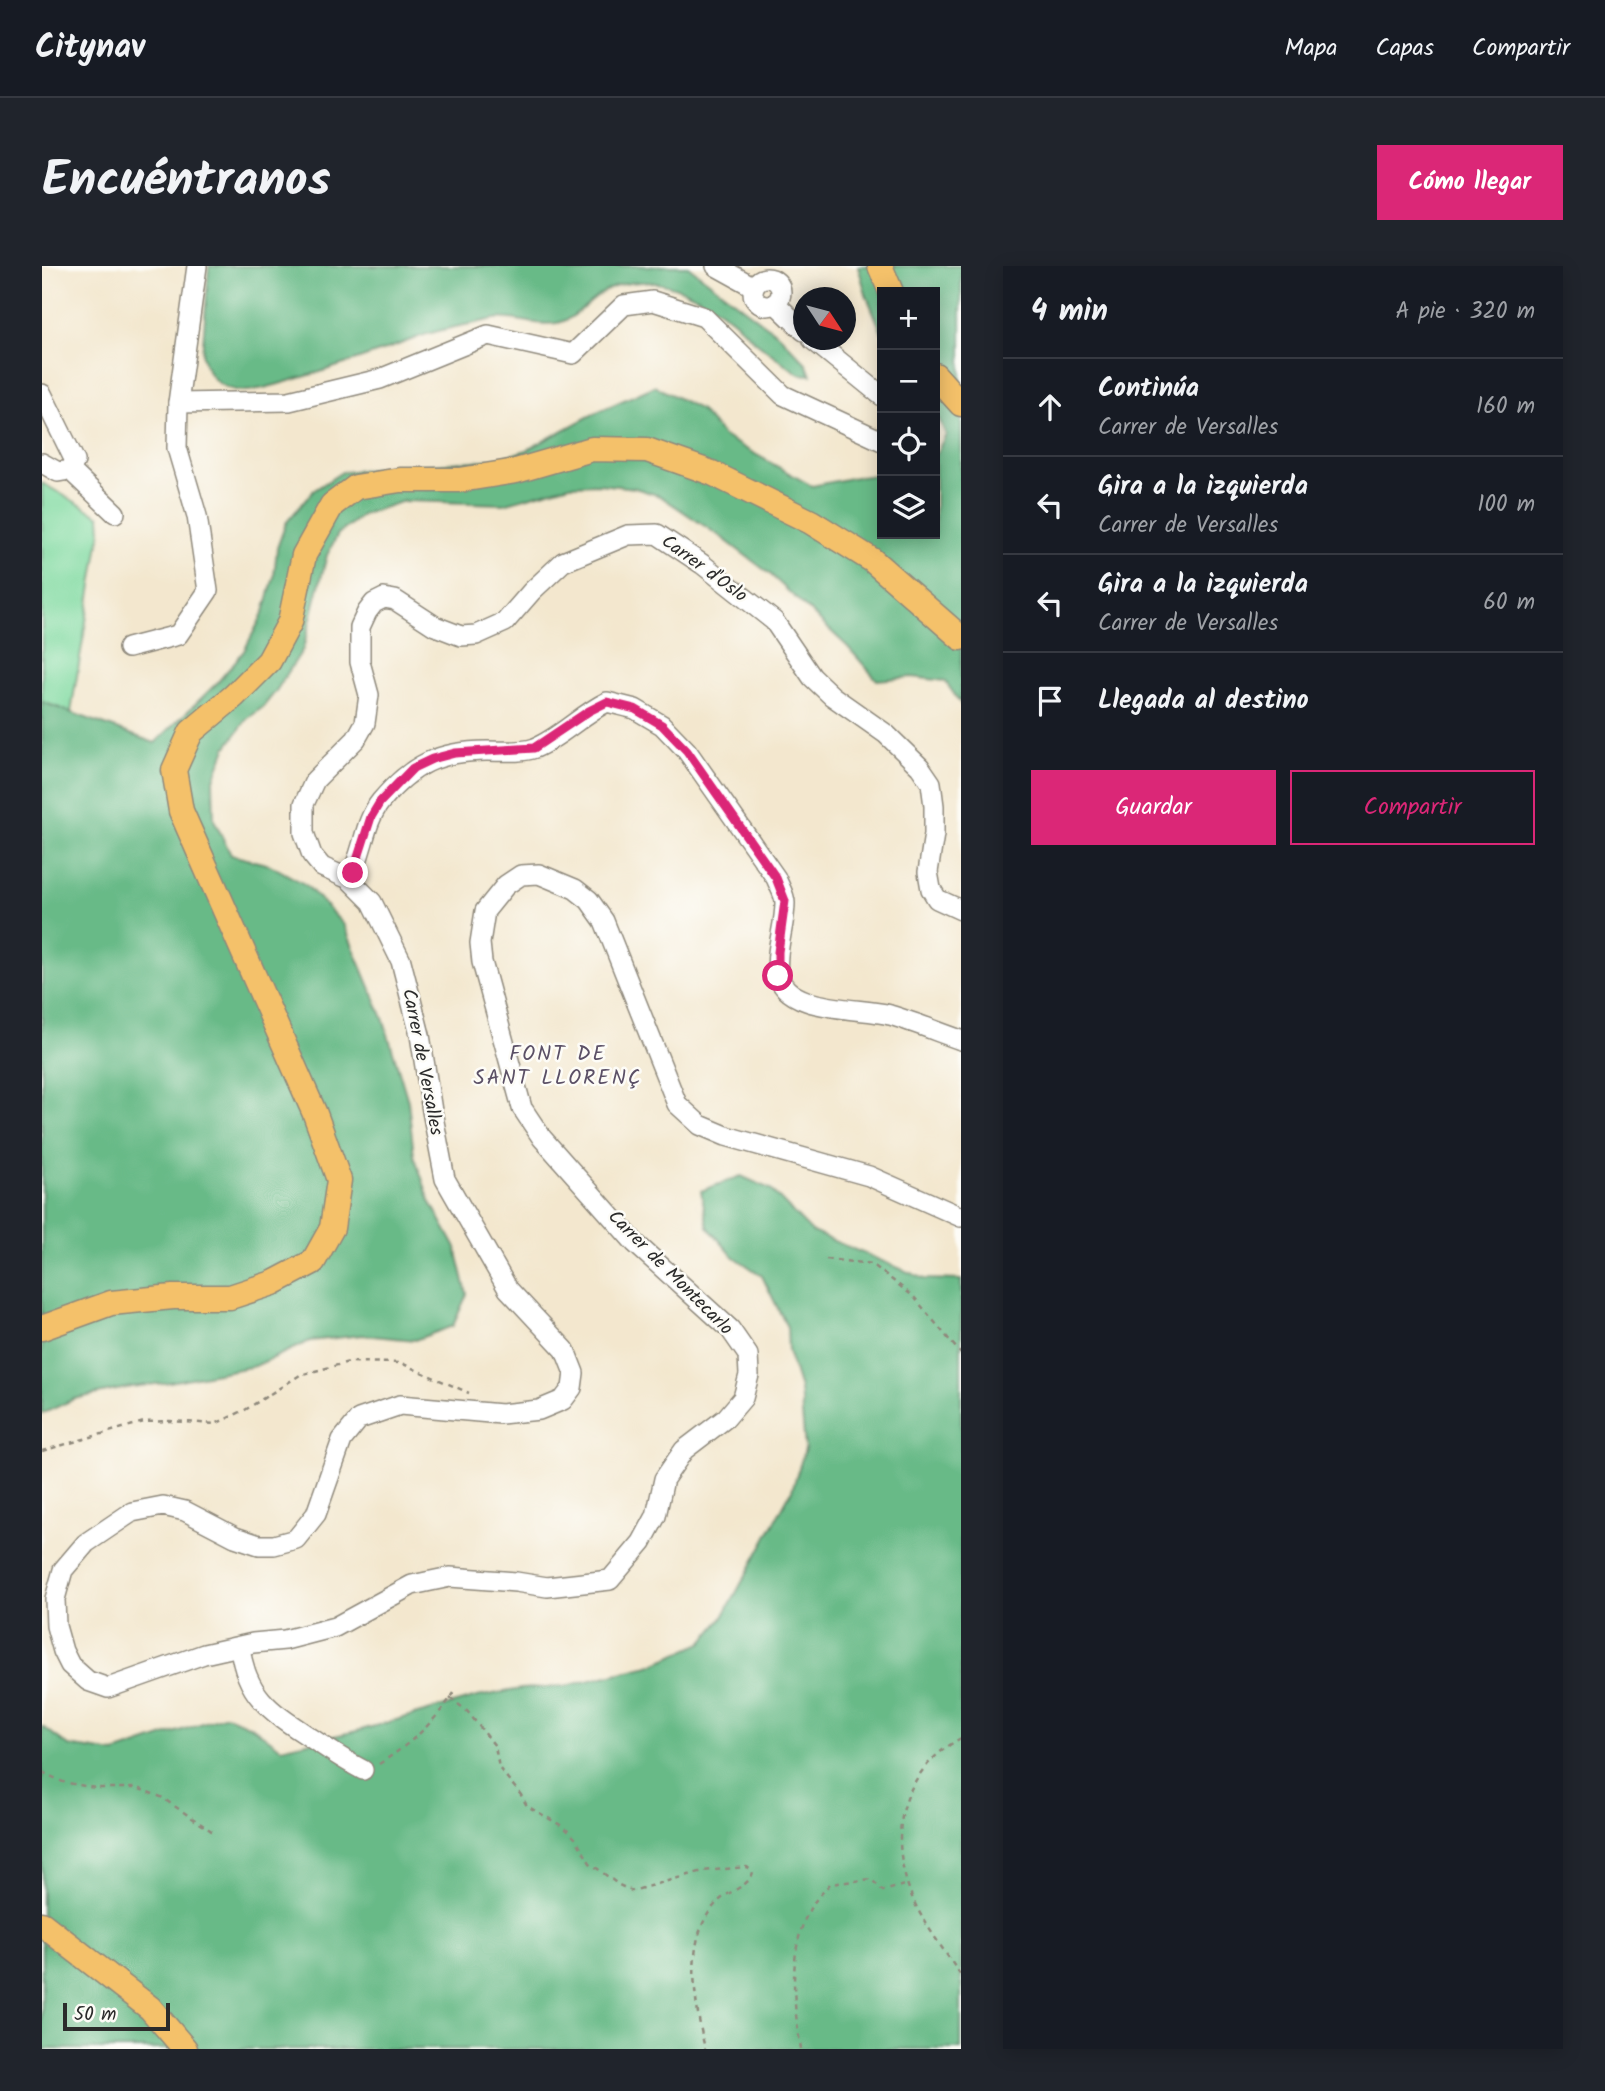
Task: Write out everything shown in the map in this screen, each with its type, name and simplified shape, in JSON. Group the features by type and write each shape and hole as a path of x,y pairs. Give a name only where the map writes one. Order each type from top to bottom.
{"main road":[{"path":"880,266 889,287"},
{"path":"940,381 961,404"},
{"path":"42,1328 111,1303 173,1297 230,1297 273,1283 313,1262 332,1228 339,1180 315,1114 181,811 174,770 191,732 269,662 290,622 304,555 332,505 356,487 400,480 460,480 516,471 592,449 647,450 712,472 811,522 872,560 961,638"},
{"path":"42,1924 150,2008 186,2049"}],"street":[{"path":"128,648 178,635 208,592 197,516 177,448 178,403 197,266"},
{"path":"716,266 765,277 754,294 758,302 766,305 775,303 793,321"},
{"path":"178,403 289,401 380,379 488,335 573,354 624,305 653,301 704,317 783,395 877,439"},
{"path":"825,350 877,392"},
{"path":"42,394 75,461 70,470"},
{"path":"42,463 58,472 70,470"},
{"path":"70,470 115,513"},
{"name":"Carrer d'Oslo","path":"349,879 322,867 312,855 304,833 304,804 315,780 356,739 365,723 369,695 360,662 360,627 374,603 384,598 395,600 435,626 461,636 476,635 505,622 532,591 563,562 628,535 657,534 702,564 774,621 811,677 832,696 886,734 920,767 931,783 934,806 934,834 928,872 931,889 937,899 961,910"},
{"path":"349,879 371,817 380,802 413,768 455,753 534,748 607,702 635,709 662,725 687,751 776,878 785,901 778,952 778,976 789,993 827,1006 889,1015 961,1040"},
{"name":"Carrer de Montecarlo","path":"56,1626 70,1665 88,1681 108,1688 204,1654 285,1640 335,1627 412,1584 450,1577 547,1587 610,1580 642,1542 656,1516 664,1479 684,1450 726,1418 743,1398 749,1375 748,1355 730,1329 635,1243 542,1138 522,1108 482,962 480,943 485,911 506,885 521,875 539,874 553,878 589,900 604,921 677,1104 700,1125 726,1136 869,1176 961,1216"},
{"name":"Carrer de Versalles","path":"56,1626 55,1600 63,1570 86,1543 132,1512 163,1506 185,1511 235,1537 259,1545 274,1545 296,1539 316,1514 342,1440 359,1419 400,1405 501,1414 539,1410 563,1400 572,1388 574,1373 565,1350 508,1289 446,1179 420,1035 401,961 372,902 349,879"},
{"path":"240,1647 242,1665 254,1690 269,1707 287,1724 363,1770"}],"path":[{"path":"825,1259 872,1264 914,1297 961,1354"},
{"path":"42,1451 144,1422 215,1424 244,1410 300,1375 349,1362 401,1363 468,1393 484,1412"},
{"path":"363,1770 377,1765 419,1736 436,1719 454,1693"},
{"path":"450,1699 467,1711 495,1746 499,1768 527,1806 564,1827 576,1839 590,1863 632,1891 703,1871 747,1867 753,1871 752,1877 740,1888 721,1899 711,1909 697,1934 695,1993 705,2049"},
{"path":"961,1738 925,1764 906,1798 899,1837 900,1860 913,1899 961,1976"},
{"path":"42,1772 63,1782 95,1788 137,1788 161,1797 216,1834"},
{"path":"801,2049 796,2017 794,1968 802,1928 813,1904 830,1884 871,1879 883,1891 908,1884"}],"green space":[{"path":"209,266 554,266 578,272 601,266 688,266 779,335 806,363 811,375 799,374 708,303 680,289 651,282 635,282 610,288 565,321 541,324 502,318 455,327 257,390 235,390 221,385 207,370 202,356"},
{"path":"858,266 961,266 961,704 945,681 912,677 877,680 848,647 770,574 660,496 635,488 599,484 570,485 504,504 404,501 364,514 338,534 327,555 303,649 276,691 263,707 247,719 226,748 213,782 214,820 231,855 270,865 306,885 344,925 383,1018 408,1101 414,1155 430,1201 456,1248 467,1294 453,1326 415,1340 362,1335 310,1341 255,1366 74,1399 42,1414 42,702 155,743 217,683 244,651 264,612 274,577 277,548 286,523 313,491 342,472 497,459 527,450 597,412 655,386 699,409 723,436 812,486 877,475 877,539 940,539 940,446 946,435 940,421 940,287 877,287 877,321"},
{"path":"42,483 100,516 101,531 71,712 42,702"},
{"path":"741,1176 770,1189 812,1232 925,1279 961,1280 961,2049 42,2049 42,1726 69,1746 115,1753 226,1715 253,1727 281,1748 361,1730 477,1697 521,1689 566,1686 649,1666 702,1643 722,1619 792,1490 805,1449 800,1389 788,1351 787,1327 762,1276 732,1255 708,1227 701,1191"}],"district":[{"name":"FONT DE SANT LLORENÇ","path":"558,1066"}],"route":[{"path":"353,873 371,817 380,802 413,768 455,753 534,748 607,702 635,709 662,725 687,751 776,878 785,901 778,952 778,976"}]}
